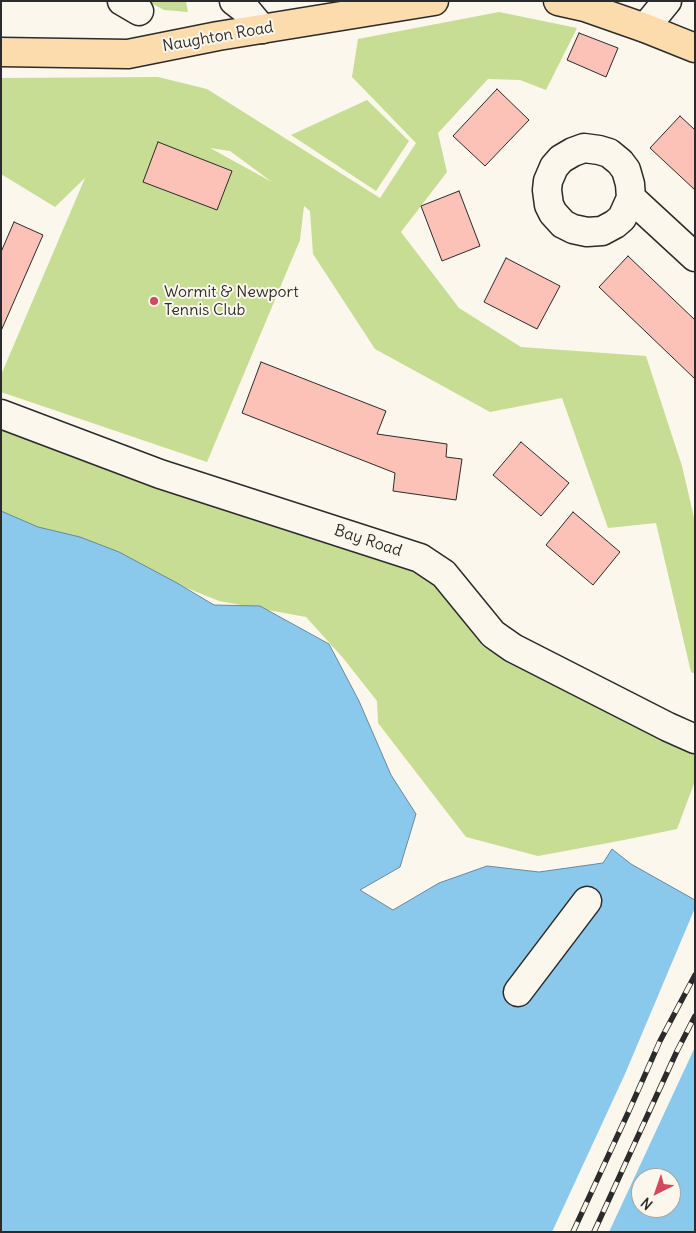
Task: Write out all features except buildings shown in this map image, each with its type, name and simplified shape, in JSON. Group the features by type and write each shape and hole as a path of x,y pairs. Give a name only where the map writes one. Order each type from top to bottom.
{"main road":[{"name":"Naughton Road","path":"1,52 128,54 218,36 434,1"},
{"path":"558,1 585,7 695,48"}],"street":[{"path":"234,1 247,11 262,29"},
{"path":"645,28 667,1"},
{"path":"630,198 695,257"},
{"name":"Bay Road","path":"1,414 160,474 420,558 444,574 493,634 513,648 695,739"},
{"path":"518,992 587,901"}],"green space":[{"path":"147,1 186,1 188,12 164,10"},
{"path":"499,12 577,28 546,90 520,80 488,79 438,133 447,172 401,232 459,308 521,347 646,356 682,466 695,522 695,674 691,672 656,523 608,528 562,398 490,412 375,349 313,254 310,211 304,206 300,240 207,462 1,392 1,375 85,178 55,207 1,174 1,78 158,77 207,89 380,198 416,143 352,77 358,39","holes":["210,148 230,151 272,182"]},
{"path":"367,100 409,141 376,191 291,135"},
{"path":"1,425 397,561 431,579 483,647 695,752 695,781 677,829 538,856 466,837 378,723 377,701 343,658 306,617 219,601 1,513"}],"water":[{"path":"1,511 38,527 80,537 119,552 214,605 260,606 329,644 359,701 391,775 416,814 400,867 360,890 393,910 439,883 487,866 539,872 603,863 612,849 631,864 695,900 695,1232 1,1232"}],"pier":[{"path":"695,908 695,1047 639,1168 631,1168 631,1185 609,1232 552,1232 625,1074"}],"railway":[{"path":"573,1232 660,1041 695,975"},
{"path":"594,1232 695,1016"}],"place":[{"name":"Wormit & Newport Tennis Club","path":"154,301"}]}
